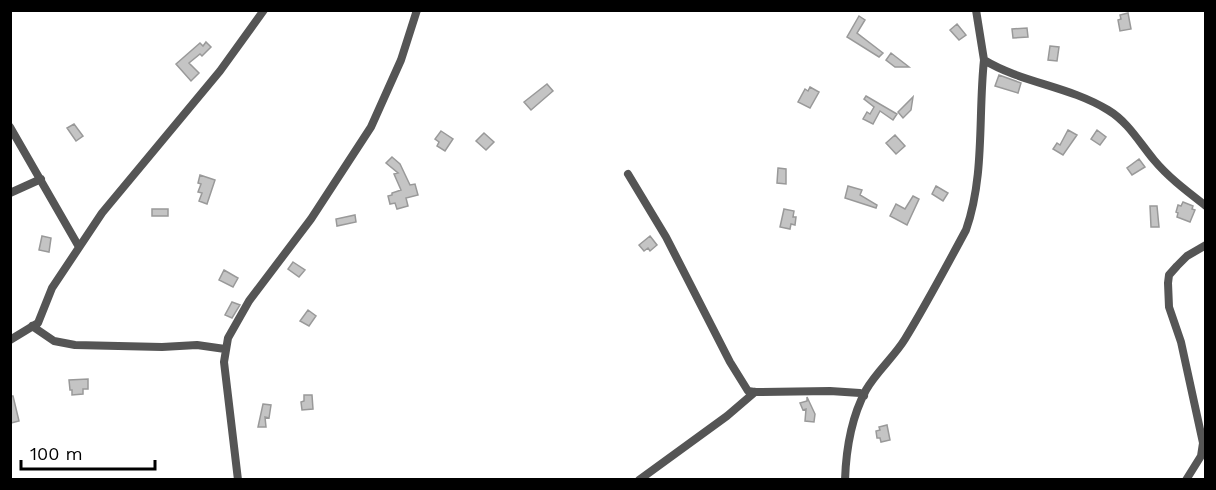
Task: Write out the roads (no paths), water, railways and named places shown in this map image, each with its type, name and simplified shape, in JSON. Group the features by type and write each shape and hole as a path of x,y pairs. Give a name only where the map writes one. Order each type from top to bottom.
{"street":[{"path":"10,340 38,322 52,288 116,195 220,71 264,10"},
{"path":"238,480 224,362 228,338 249,300 311,219 371,127 401,60 417,10"},
{"path":"845,480 847,450 852,427 867,389 900,346 926,304 969,224 978,176 980,95 984,60 976,10"},
{"path":"984,60 1009,73 1077,95 1110,111 1122,120 1168,176 1206,206"},
{"path":"10,127 79,247"},
{"path":"628,174 666,237 730,362 746,388 755,392 830,391 860,393 864,396"},
{"path":"10,193 40,179"},
{"path":"1186,480 1201,456 1203,442 1181,342 1169,307 1168,283 1169,275 1187,256 1206,245"},
{"path":"32,326 54,342 75,345 162,347 197,345 225,349"},
{"path":"639,480 727,417 755,392"}]}
